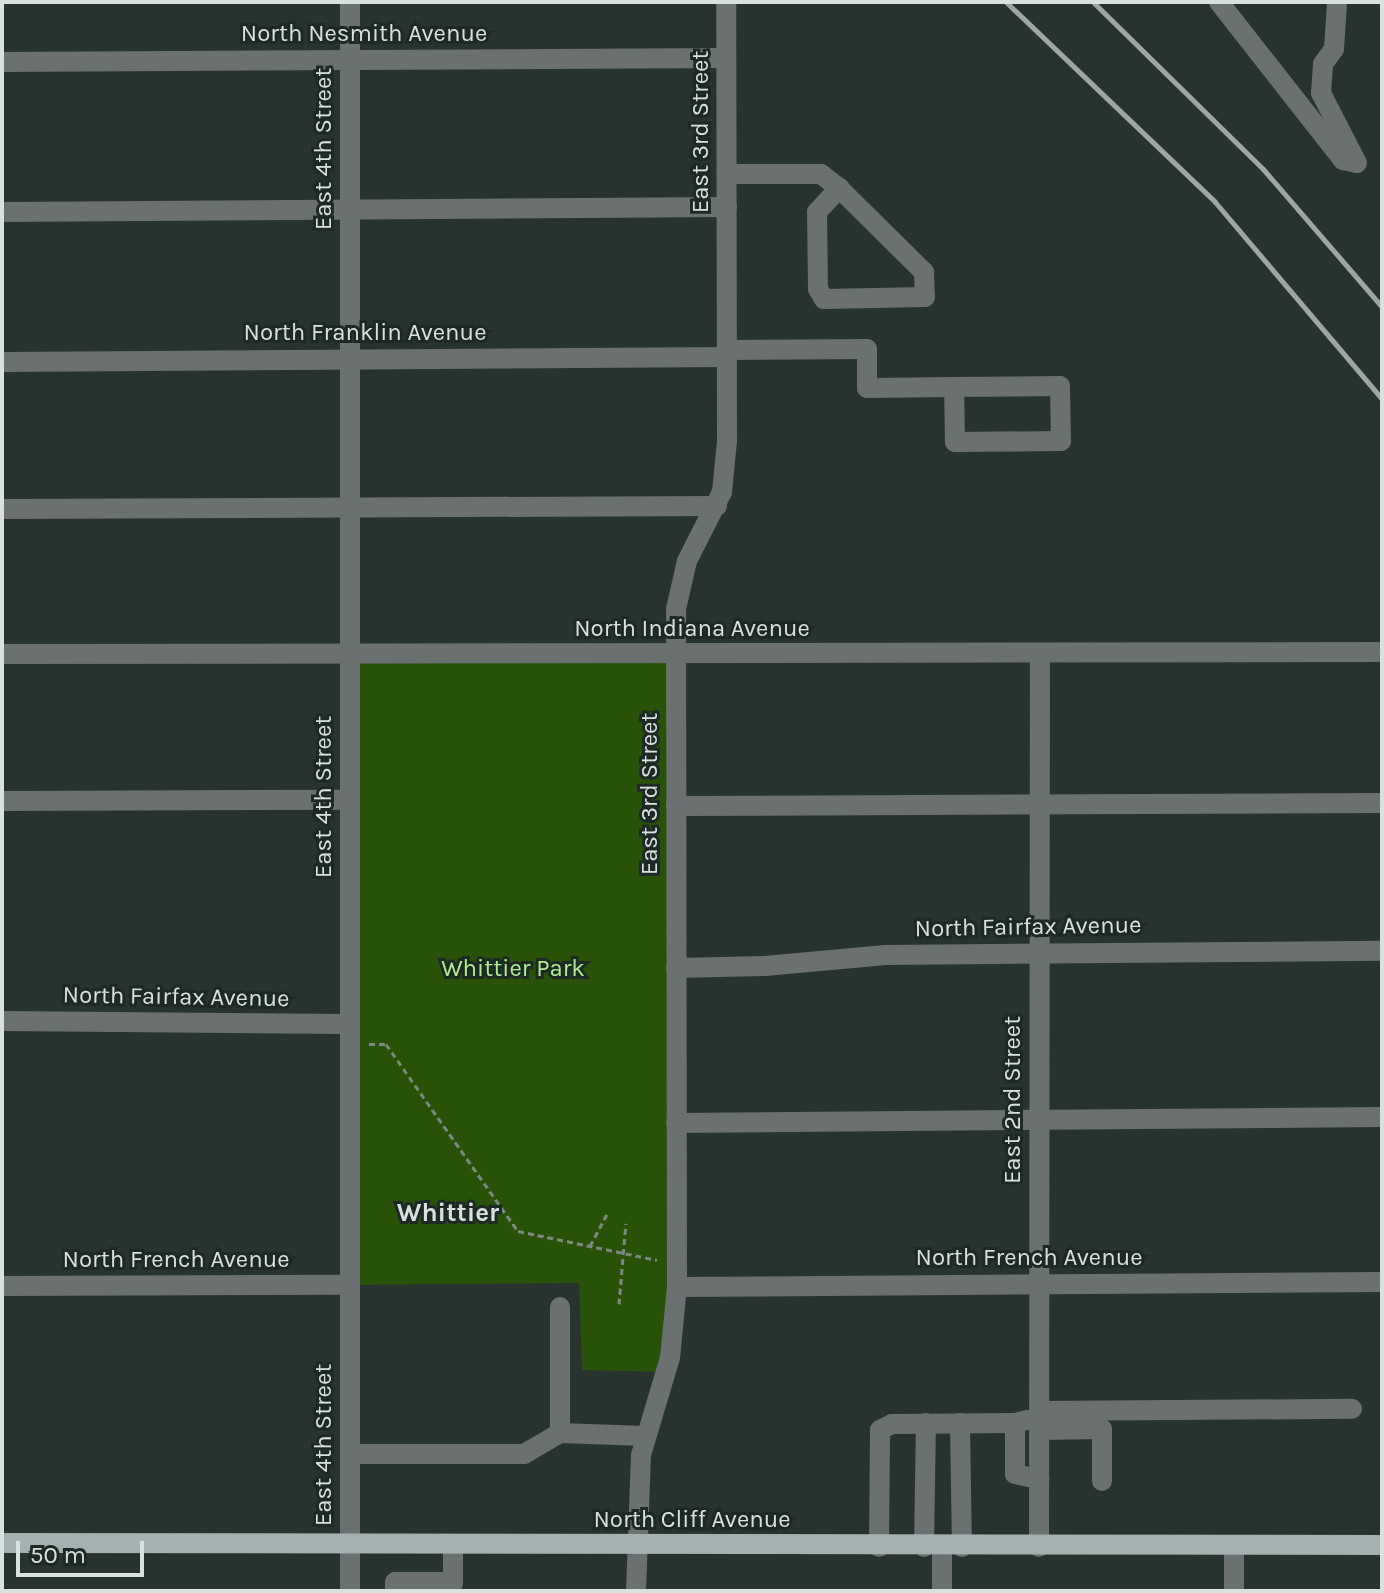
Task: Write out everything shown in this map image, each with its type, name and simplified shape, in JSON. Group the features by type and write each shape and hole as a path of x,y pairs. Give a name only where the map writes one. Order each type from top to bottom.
{"main road":[{"name":"North Cliff Avenue","path":"2,1543 636,1547 1382,1545"}],"street":[{"name":"East 4th Street","path":"350,2 350,1591"},
{"name":"East 3rd Street","path":"636,1591 636,1547 645,1436 670,1358 677,1287 676,655 682,575 717,506 726,464 726,2"},
{"path":"1219,2 1343,160 1357,163 1321,93 1323,64 1334,49 1337,2"},
{"name":"North Nesmith Avenue","path":"2,62 726,58"},
{"path":"727,174 821,174 839,188 924,272 925,297 824,299 818,289 817,212 839,188"},
{"path":"2,212 727,207"},
{"name":"North Franklin Avenue","path":"2,362 727,354 867,349 867,388 954,387"},
{"path":"1060,386 1061,441 955,442 954,387 1060,386"},
{"path":"2,509 717,506"},
{"name":"North Indiana Avenue","path":"2,654 1382,652"},
{"name":"East 2nd Street","path":"1039,1547 1040,654"},
{"path":"2,801 350,800"},
{"path":"676,806 1382,803"},
{"name":"North Fairfax Avenue","path":"676,968 1039,952 1382,951"},
{"name":"North Fairfax Avenue","path":"2,1021 350,1034"},
{"path":"676,1123 1382,1117"},
{"name":"North French Avenue","path":"677,1287 1382,1282"},
{"name":"North French Avenue","path":"2,1286 350,1285"},
{"path":"560,1307 560,1433"},
{"path":"879,1547 880,1430 892,1424 1015,1423 1352,1409"},
{"path":"1039,1421 1102,1429 1102,1481"},
{"path":"926,1423 943,1547"},
{"path":"942,1591 943,1547 960,1423"},
{"path":"1015,1423 1015,1474 1039,1479"},
{"path":"350,1454 524,1454 560,1433 645,1436"},
{"path":"395,1591 395,1582 438,1587 453,1583 453,1544"},
{"path":"1234,1546 1234,1591"}],"path":[{"path":"350,1034 386,1044 518,1231 624,1255 677,1260"},
{"path":"590,1248 607,1214"},
{"path":"619,1304 626,1223"}],"green space":[{"name":"Whittier Park","path":"350,655 676,655 666,1372 582,1370 579,1283 350,1285"}],"railway":[{"path":"1006,2 1215,202 1382,399"},
{"path":"1093,2 1263,169 1382,307"}],"district":[{"name":"Whittier","path":"448,1213"}]}
